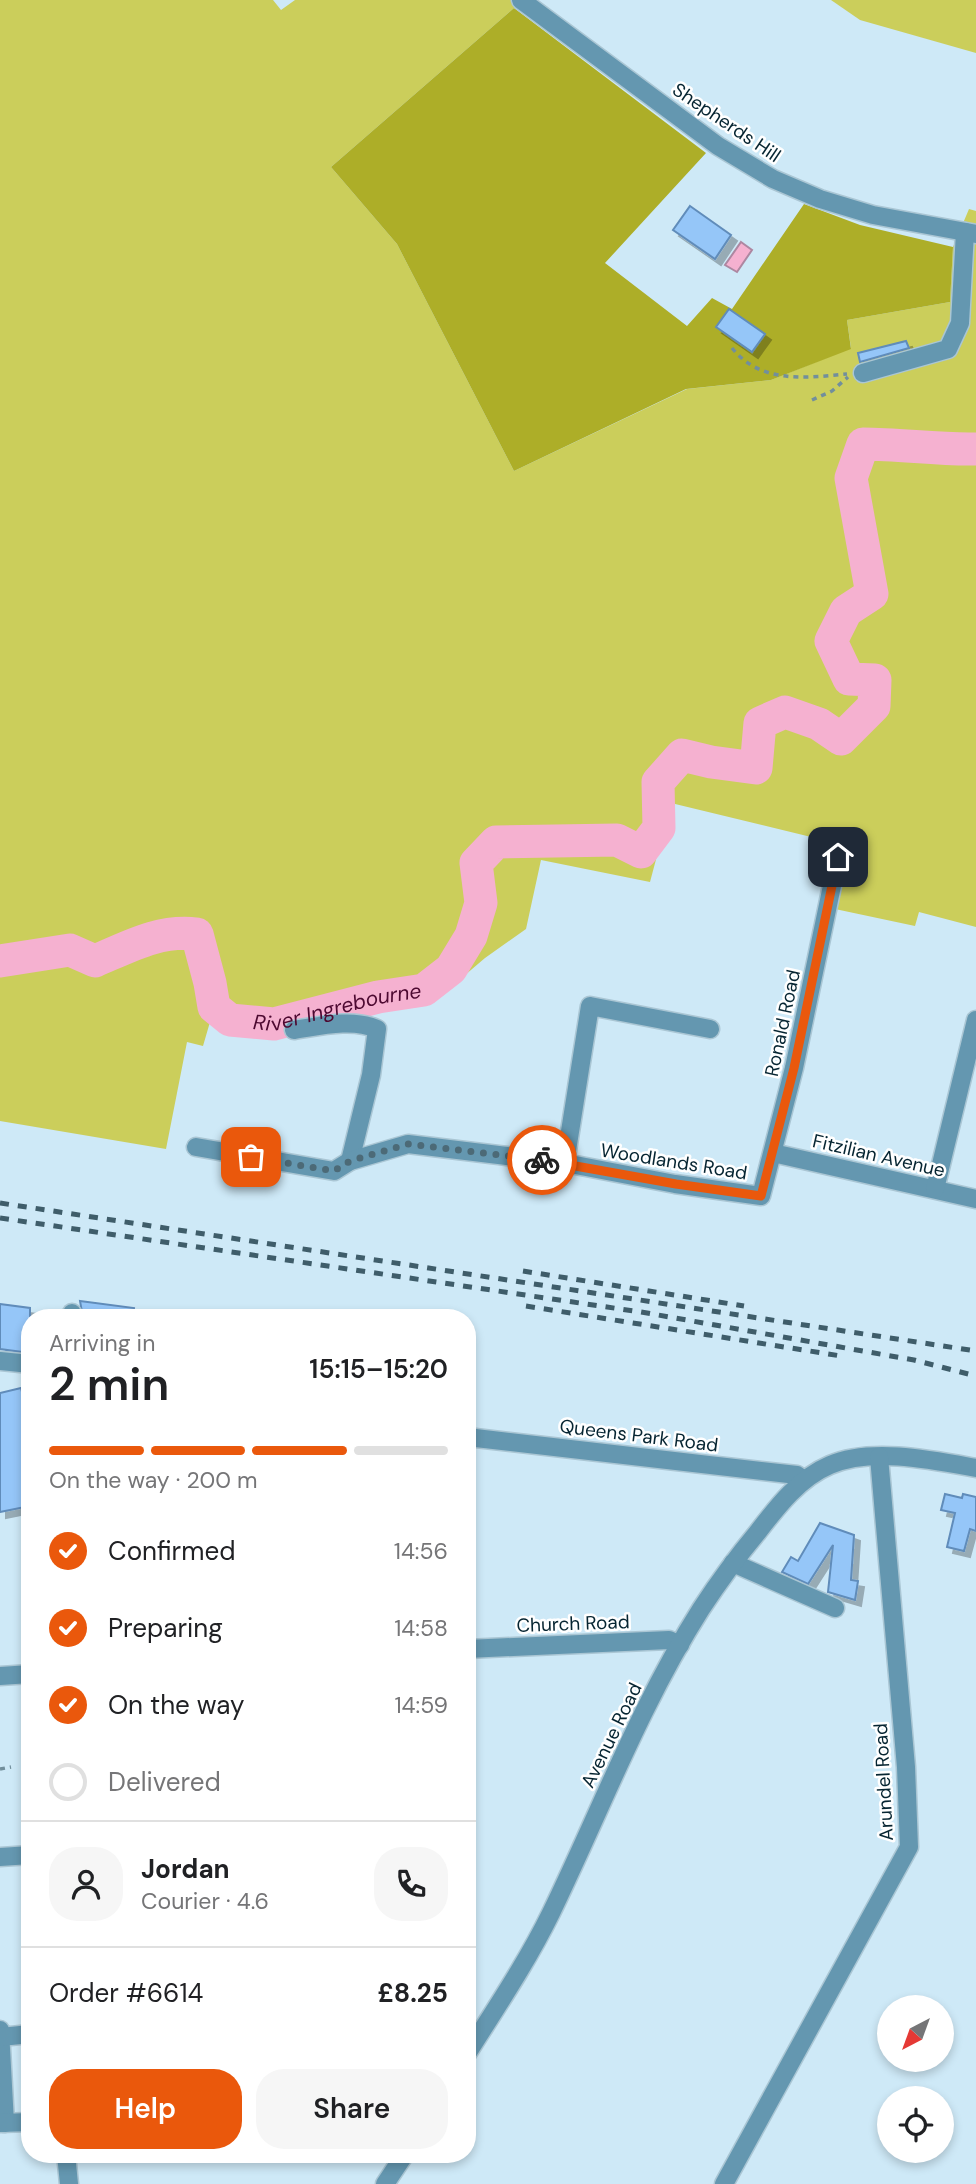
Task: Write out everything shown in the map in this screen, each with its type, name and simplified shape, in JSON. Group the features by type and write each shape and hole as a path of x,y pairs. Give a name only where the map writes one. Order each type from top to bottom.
{"street":[{"name":"Shepherds Hill","path":"521,0 718,146 773,179 820,199 873,215 971,233"},
{"path":"863,373 948,349 960,323 971,233"},
{"name":"Ronald Road","path":"761,1196 794,1068 838,857"},
{"path":"565,1163 590,1006 710,1029"},
{"path":"935,1189 976,1020"},
{"path":"294,1030 326,1024 368,1024 377,1029 371,1074 350,1161"},
{"name":"Woodlands Road","path":"196,1147 334,1171 350,1161 408,1144 565,1163 676,1184 761,1196"},
{"name":"Fitzilian Avenue","path":"773,1153 976,1199"},
{"path":"0,1361 21,1363"},
{"name":"Queens Park Road","path":"476,1438 797,1475 804,1480"},
{"name":"Avenue Road","path":"476,2039 550,1914 616,1772 680,1645 733,1563 767,1520 804,1480 831,1464 854,1457 937,1461 976,1468"},
{"name":"Arundel Road","path":"724,2184 909,1847 906,1767 879,1457"},
{"path":"733,1563 835,1608"},
{"name":"Church Road","path":"476,1649 669,1640 680,1645"},
{"path":"0,1676 21,1675"},
{"path":"0,1857 21,1855"},
{"path":"0,2030 3,2123 21,2122"},
{"path":"1,2037 21,2035"},
{"path":"67,2163 69,2184"},
{"path":"385,2184 399,2163"}],"path":[{"path":"732,348 742,360 769,374 807,378 853,373 832,391 812,400"},
{"path":"0,1769 12,1768"}],"shaded area":[{"path":"0,0 273,0 281,10 295,0 521,0 331,167 397,244 514,471 687,389 771,380 851,348 847,320 950,302 953,247 969,209 976,211 976,927 919,912 915,926 835,909 848,846 671,803 650,882 541,860 526,929 485,958 431,1004 264,1031 232,1030 210,1022 203,1046 187,1042 166,1149 0,1121"},
{"path":"831,0 976,0 976,53 860,20"},
{"path":"514,8 706,153 605,263 687,326 712,298 732,309 804,204 860,225 953,247 950,302 847,320 851,349 771,380 686,389 514,471 397,244 331,167"},
{"path":"741,242 752,250 737,272 725,265"}],"building":[{"path":"690,206 731,235 715,259 673,230"},
{"path":"729,309 765,334 752,352 716,327"},
{"path":"906,341 909,348 860,362 858,353"},
{"path":"80,1301 134,1308 134,1309 81,1309"},
{"path":"0,1304 30,1308 21,1309 21,1352 0,1349"},
{"path":"21,1388 21,1508 0,1512 0,1393"},
{"path":"945,1494 962,1498 963,1494 976,1497 976,1531 970,1529 964,1551 947,1547 955,1513 941,1510"},
{"path":"820,1523 854,1535 851,1580 858,1581 855,1600 828,1592 833,1545 808,1584 782,1572 791,1557 798,1561"}],"waterway":[{"name":"River Ingrebourne","path":"0,961 70,950 95,961 157,937 197,934 214,1007 230,1020 274,1024 378,997 424,990 451,969 471,936 481,903 476,863 496,842 617,840 641,852 659,828 658,782 682,755 756,768 760,723 785,712 819,724 841,739 874,706 875,680 849,679 831,641 846,611 872,594 851,478 863,444 976,449"}],"railway":[{"path":"0,1203 976,1351"},
{"path":"0,1218 641,1312 914,1360 976,1376"},
{"path":"523,1271 744,1306"},
{"path":"526,1306 841,1356"}],"way so far":[{"path":"251,1157 334,1171 350,1161 408,1144 542,1160"}],"route":[{"path":"542,1160 761,1196 794,1068 838,857"}]}
